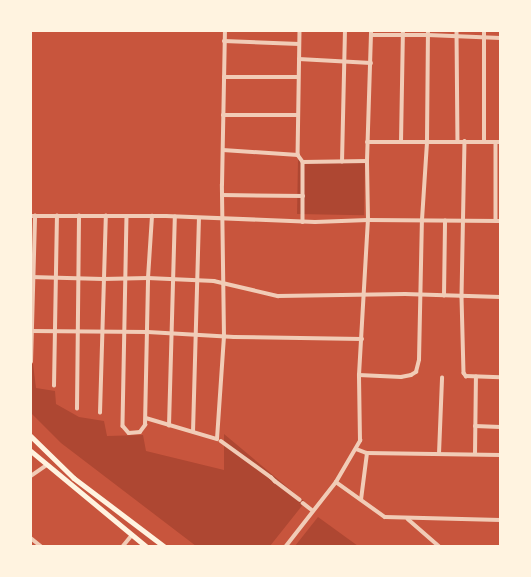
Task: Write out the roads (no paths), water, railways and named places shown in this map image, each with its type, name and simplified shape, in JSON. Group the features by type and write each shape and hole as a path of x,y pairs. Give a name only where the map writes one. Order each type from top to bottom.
{"main road":[{"path":"31,436 74,478 164,546"},
{"path":"31,451 46,465 146,546"}],"street":[{"path":"146,418 169,426 218,439 224,337 222,195 224,31"},
{"path":"300,31 298,77 298,155 303,162 303,222"},
{"path":"342,162 345,31"},
{"path":"457,31 458,142"},
{"path":"484,31 484,142"},
{"path":"286,546 312,510 336,482 360,441 359,375 368,220 367,142 371,33 428,33 500,38"},
{"path":"401,142 403,33"},
{"path":"359,375 401,377 416,372 419,360 419,295 427,142 428,33"},
{"path":"224,41 299,44"},
{"path":"299,59 371,63"},
{"path":"224,77 298,77"},
{"path":"223,115 298,115"},
{"path":"465,141 462,297 465,375 476,377 500,377"},
{"path":"31,362 33,216 152,216 303,222 464,219 498,221 498,142 367,142"},
{"path":"223,150 298,155"},
{"path":"303,162 367,161"},
{"path":"222,195 303,196"},
{"path":"54,386 57,216"},
{"path":"77,409 79,333 79,216"},
{"path":"100,413 106,216"},
{"path":"127,216 123,426 130,433 140,432 145,426 146,418 148,278 152,216"},
{"path":"169,426 175,217"},
{"path":"193,432 199,219"},
{"path":"444,296 445,220"},
{"path":"32,277 103,279 148,278 214,281 278,296 419,295 500,297"},
{"path":"31,331 79,333 148,332 224,337 362,339"},
{"path":"475,454 476,377"},
{"path":"440,454 442,378"},
{"path":"475,426 500,427"},
{"path":"221,441 271,476 275,482 312,510"},
{"path":"356,449 367,453 500,455"},
{"path":"361,500 367,453"},
{"path":"31,476 46,465"},
{"path":"336,482 386,517 500,520"},
{"path":"408,518 439,546"},
{"path":"123,546 132,535"},
{"path":"31,538 41,546"}]}
